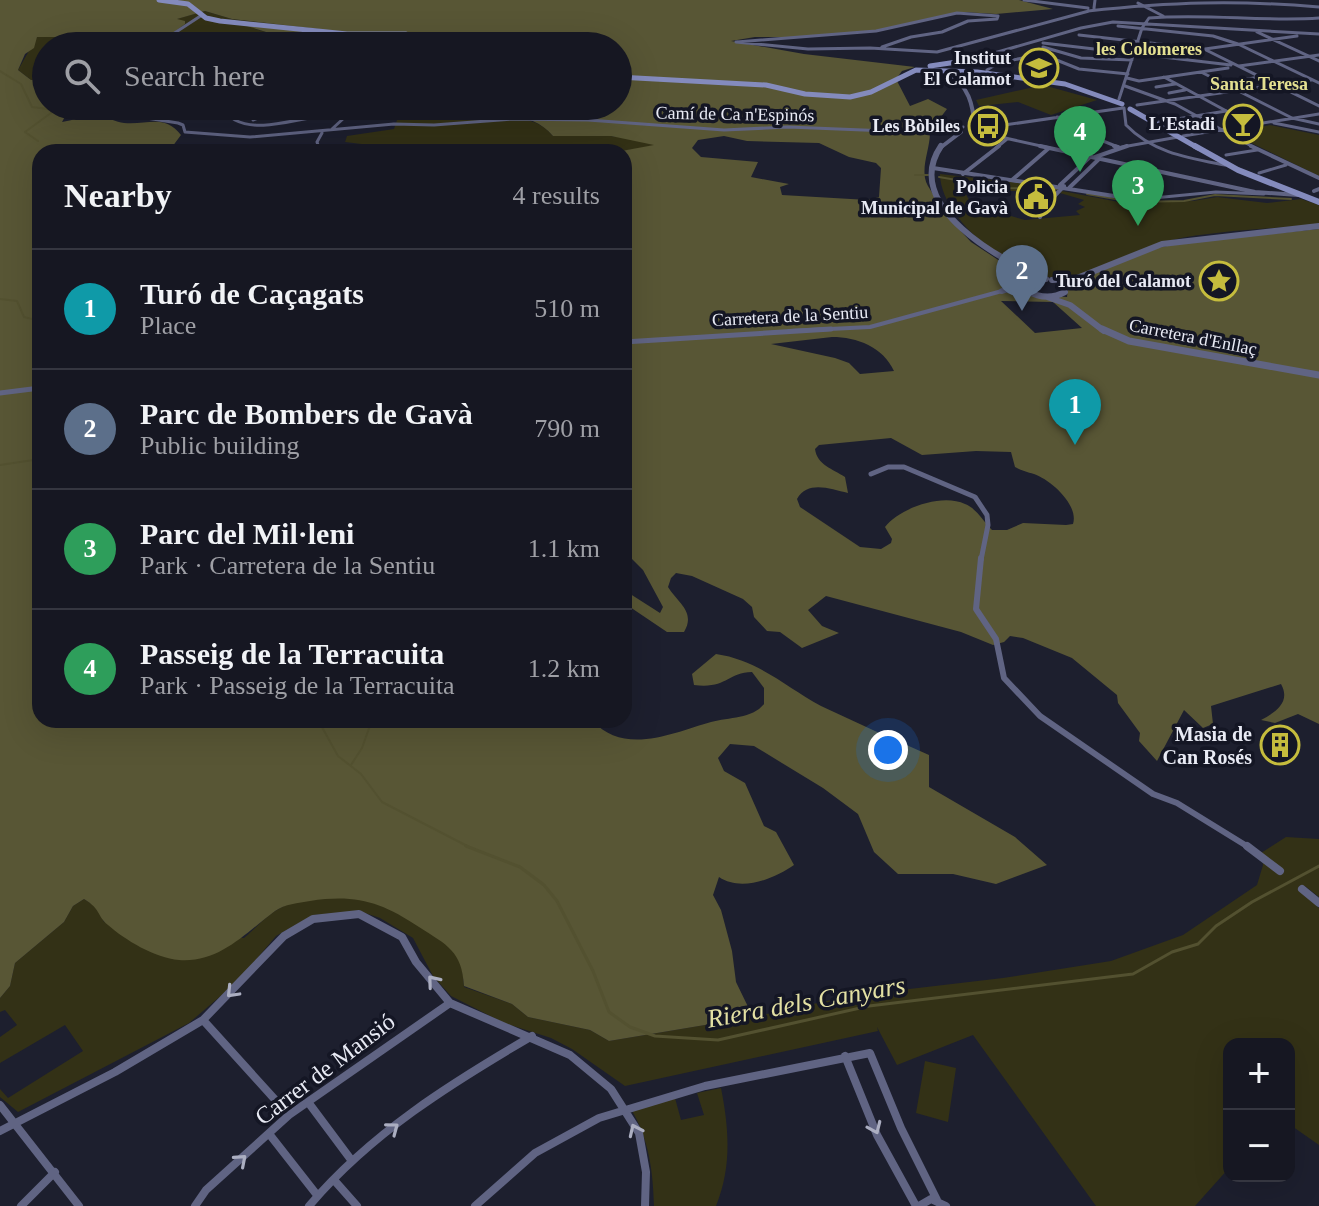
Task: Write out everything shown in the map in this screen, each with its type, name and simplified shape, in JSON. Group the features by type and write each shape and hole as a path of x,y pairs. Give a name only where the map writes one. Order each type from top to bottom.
{"main road":[{"path":"159,0 188,4 199,16 331,32"},
{"path":"167,0 189,3 199,16"},
{"path":"957,67 1056,82 1093,92 1159,122 1228,165 1298,195 1319,200"},
{"path":"632,78 764,84 813,94 850,95 869,91 903,72 957,67 1073,84 1128,106 1253,174 1319,200"}],"street":[{"path":"1024,0 1092,8"},
{"path":"1129,0 1163,16"},
{"path":"1286,0 1317,4"},
{"path":"881,48 911,37 942,32 968,21 999,17 960,13 876,31 805,38 755,38 736,42 808,49 881,48 927,53 958,48 1092,8 1138,3 1257,1 1317,4"},
{"path":"177,32 199,16"},
{"path":"1228,165 1181,156 1146,142 1126,125 1128,106 1125,86 1142,24 1149,18 1163,16 1280,21 1319,18"},
{"path":"957,67 1108,21 1319,36"},
{"path":"1118,26 1142,24 1211,33 1319,81"},
{"path":"1256,31 1319,36"},
{"path":"1256,31 1319,58"},
{"path":"1204,49 1211,33"},
{"path":"1154,56 1301,34"},
{"path":"1079,35 1204,49 1319,106"},
{"path":"1132,60 1083,59 1043,45 1238,66"},
{"path":"958,48 962,50 957,67 976,114 968,130"},
{"path":"987,70 1007,60 1059,52"},
{"path":"1042,57 1079,69 1127,76 1135,81 1309,56"},
{"path":"1201,72 1292,118 1319,124"},
{"path":"1164,77 1252,125"},
{"path":"1243,80 1260,77"},
{"path":"1070,305 1065,289 995,255 958,225 941,203 933,174 940,147 968,130 1312,79"},
{"path":"1156,87 1175,84"},
{"path":"1125,86 1169,101 1286,165 1319,178"},
{"path":"1169,93 1187,90"},
{"path":"1159,122 1226,111"},
{"path":"1040,217 1043,208 1095,157 1118,147 1319,114"},
{"path":"1057,117 1078,131 1118,147"},
{"name":"Camí de Ca n'Espinós","path":"159,120 181,124 185,132 221,137 290,136 394,124 434,125 499,120"},
{"path":"239,120 305,120"},
{"path":"250,122 255,120"},
{"path":"319,144 318,138 342,120"},
{"name":"Camí de Ca n'Espinós","path":"588,120 724,130 788,127 913,132 968,130 1266,194 1298,195"},
{"path":"1267,123 1319,132"},
{"path":"963,174 1008,138"},
{"path":"1012,180 1049,148"},
{"path":"1226,155 1257,150"},
{"path":"1065,186 1095,157"},
{"path":"1259,173 1286,165"},
{"path":"1114,196 1142,167"},
{"path":"933,174 963,174 1065,186 1143,199 1216,192 1266,194"},
{"path":"1049,280 1074,279 1162,244 1319,226"},
{"path":"1020,269 1028,282 1025,288 1037,295"},
{"path":"1047,297 1065,289 1074,279"},
{"name":"Carretera de la Sentiu","path":"632,341 870,327 1028,282 1049,280"},
{"name":"Carretera de la Sentiu","path":"1002,291 1047,297"},
{"name":"Carretera d'Enllaç","path":"1047,297 1070,305 1097,327 1129,341 1319,375"},
{"path":"0,393 32,389"},
{"path":"871,474 888,467 904,467 975,497 987,515 988,525 976,587 976,609 996,639 1004,678 1040,716 1153,794 1177,803 1249,847 1280,871"},
{"path":"1302,889 1319,903"},
{"path":"0,1131 115,1072 203,1020 284,936 313,919 359,914 397,933 450,1003 492,1023 532,1036 570,1055 594,1072 623,1107 639,1133 646,1172 645,1206"},
{"name":"Carrer de Mansió","path":"195,1206 206,1190 289,1115 450,1003"},
{"path":"203,1020 289,1115"},
{"path":"309,1206 352,1161 428,1101 532,1036"},
{"path":"475,1206 505,1173 557,1138 623,1107 670,1093 870,1053 901,1128 937,1200 946,1206"},
{"path":"845,1056 877,1135 918,1206 925,1200 937,1200"},
{"path":"308,1102 352,1161"},
{"path":"0,1105 79,1206"},
{"path":"270,1135 317,1195"},
{"path":"21,1206 55,1172"},
{"path":"334,1180 357,1206"}],"shaded area":[{"path":"0,0 1019,0 1053,9 996,14 963,12 873,31 731,41 804,54 915,67 902,71 896,79 910,106 928,99 947,109 937,122 929,126 924,171 926,182 938,207 971,242 1027,279 1000,292 1067,297 1068,287 1073,282 1152,249 1319,229 1319,724 1298,714 1275,723 1261,720 1277,710 1283,701 1281,684 1211,706 1213,724 1203,728 1184,710 1157,761 1139,741 1140,733 1118,703 1117,695 1072,658 1023,638 1010,636 1004,642 993,645 961,632 826,596 808,610 822,626 839,633 802,648 780,632 767,631 743,599 692,576 676,573 668,587 687,613 684,632 667,632 632,608 632,595 660,613 663,607 643,570 632,559 632,149 654,145 611,136 553,136 531,120 632,120 632,32 318,32 319,29 232,19 205,11 177,19 185,21 185,24 174,32 32,32 32,49 25,54 18,70 32,80 32,120 156,122 168,125 181,135 174,144 32,144 32,728 601,728 619,737 650,739 747,715 764,704 764,688 752,672 713,685 694,685 692,674 716,654 758,668 821,706 929,755 929,787 1015,837 1047,865 996,884 953,874 898,874 874,852 858,814 823,788 754,746 730,744 718,758 724,771 745,783 764,826 776,832 794,865 757,882 737,883 719,877 713,895 721,910 732,951 736,982 753,1017 609,1041 590,1030 528,1017 512,1004 464,986 456,957 438,939 380,906 341,899 283,907 219,952 194,960 179,960 160,956 132,942 108,925 94,906 84,899 73,906 64,922 15,963 10,986 0,998","holes":["724,136 747,141 819,143 849,157 876,163 881,168 879,197 868,200 782,195 780,187 789,184 751,177 758,162 701,157 692,148 698,140","1001,301 1053,302 1082,328 1035,333","832,337 868,345 883,356 894,371 860,374 849,363 835,358 771,344","891,438 922,455 1011,452 1015,467 1041,477 1062,494 1072,509 1073,524 1023,523 1007,530 992,530 969,506 956,501 934,501 911,508 892,520 885,527 891,543 881,549 860,547 800,507 797,499 807,489 820,487 848,493 845,477 819,459 815,449 819,445"]},
{"path":"205,11 232,19 320,28 318,32 255,29 266,32 171,32 176,19"},
{"path":"244,25 308,32 266,32"},
{"path":"32,46 32,80 18,70"},
{"path":"1043,85 1097,100 1051,115 1018,102 979,106 976,100"},
{"path":"397,120 527,120 553,136 611,136 651,142 655,146 632,150 632,144 345,142 347,136 394,129"},
{"path":"1270,125 1319,135 1319,176 1231,133"},
{"path":"940,174 1055,187 1052,191 964,191 972,205 1025,220 1080,215 1076,211 1085,207 1078,204 1084,200 1060,193 1062,191 1119,202 1193,201 1217,197 1267,203 1301,199 1319,205 1319,224 1172,240 1088,273 1062,278 1044,276 1004,259 967,228 943,192"},
{"path":"1286,837 1319,839 1319,897 1305,886 1298,889 1319,908 1319,1145 1295,1128 1295,1038 1223,1038 1223,1175 1195,1206 1096,1206 973,1035 897,1065 877,1027 878,1031 625,1086 551,1038 504,1023 451,996 433,976 413,938 380,918 359,911 313,915 276,936 237,982 189,1023 18,1112 0,1097 0,1089 8,1098 83,1051 65,1025 0,1063 0,1037 17,1025 5,1010 0,1012 0,998 10,986 15,963 64,922 73,906 84,899 98,908 104,922 244,938 270,914 289,904 329,898 369,901 414,922 448,946 461,964 464,987 512,1004 528,1017 590,1030 609,1041 753,1017 850,996 1003,978 1111,961 1183,935 1257,885 1263,865 1261,853"},
{"path":"925,1061 956,1068 948,1122 916,1113"},
{"path":"721,1088 728,1147 725,1176 716,1206 654,1206 649,1156 631,1109 675,1098 681,1120 704,1115 697,1093"}],"waterway":[{"path":"0,71 21,84 32,107"},
{"path":"38,141 25,132 41,120"},
{"path":"915,175 928,175"},
{"path":"939,177 1003,188 1057,189"},
{"path":"1087,194 1133,202 1184,201 1215,195 1291,199"},
{"path":"0,299 17,301 24,317 32,319"},
{"name":"Riera dels Canyars","path":"0,465 32,460"},
{"name":"Riera dels Canyars","path":"322,728 338,756 361,774 382,802 471,848"},
{"path":"351,765 369,728"},
{"name":"Riera dels Canyars","path":"466,846 471,848"},
{"name":"Riera dels Canyars","path":"471,848 520,867 544,885 557,901 593,971 609,1012 630,1027 655,1036 718,1040 869,1006 1133,974 1172,952 1198,944 1216,926 1252,902 1319,866"}],"place":[{"name":"Institut El Calamot","path":"1039,68"},
{"name":"L'Estadi","path":"1243,124"},
{"name":"Les Bòbiles","path":"988,126"},
{"name":"Passeig de la Terracuita","path":"1080,172"},
{"name":"Policia Municipal de Gavà","path":"1036,197"},
{"name":"Parc del Mil·leni","path":"1138,226"},
{"name":"Turó del Calamot","path":"1219,281"},
{"name":"Parc de Bombers de Gavà","path":"1022,311"},
{"name":"Turó de Caçagats","path":"1075,445"},
{"name":"Masia de Can Rosés","path":"1280,745"}],"district":[{"name":"les Colomeres","path":"1149,49"},
{"name":"Santa Teresa","path":"1259,84"}]}
